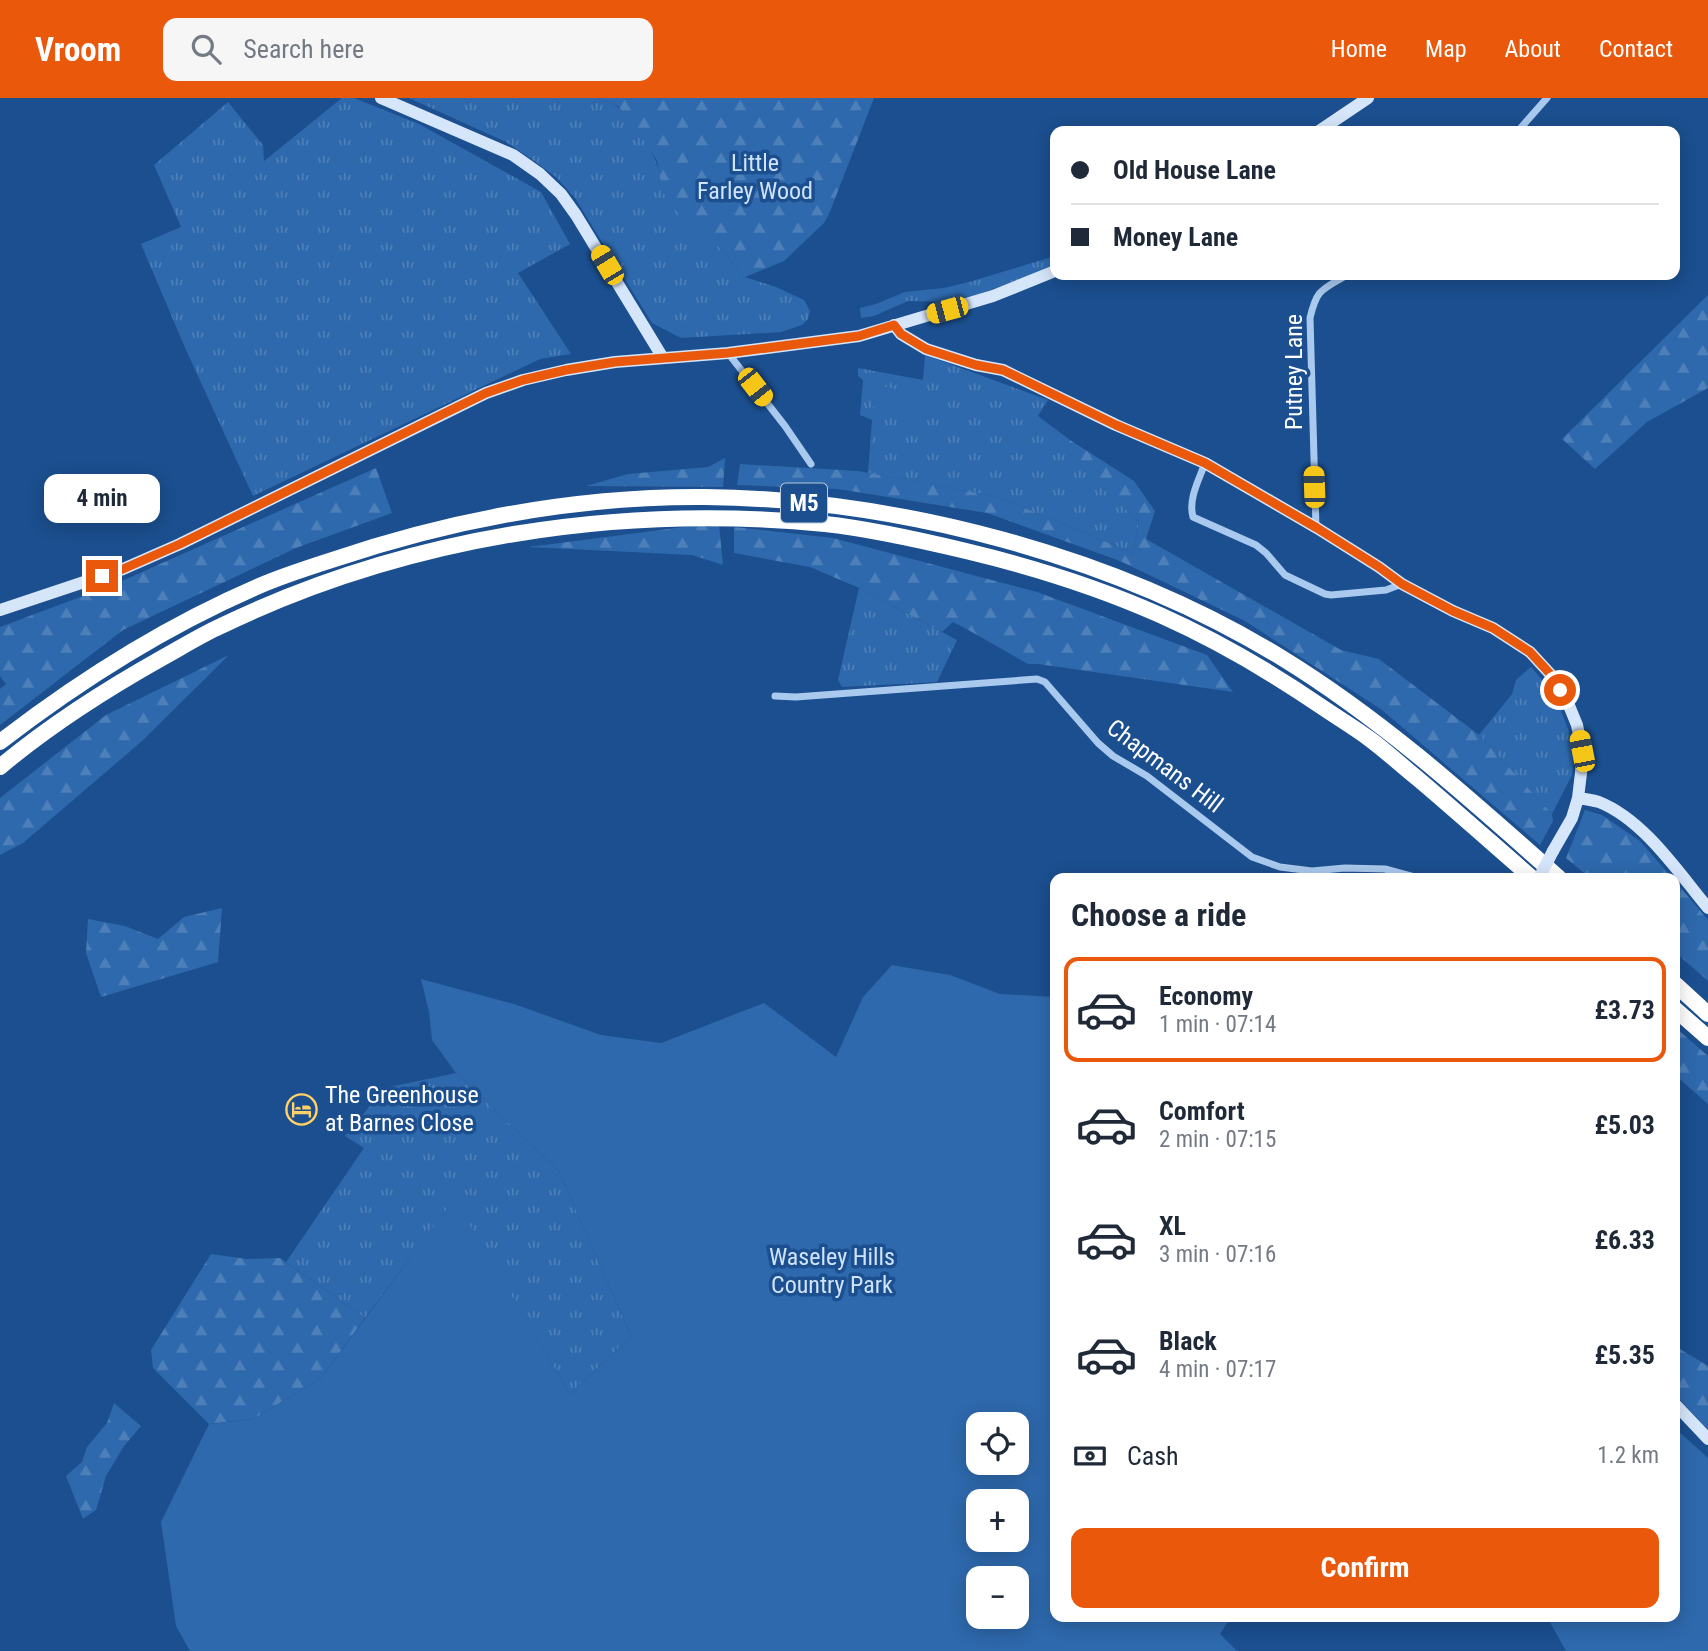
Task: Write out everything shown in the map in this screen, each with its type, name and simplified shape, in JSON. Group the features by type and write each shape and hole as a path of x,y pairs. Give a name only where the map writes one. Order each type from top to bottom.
{"highway":[{"name":"M5","path":"0,742 95,675 193,618 259,586 364,549 457,524 570,505 639,499 757,499 923,521 1010,541 1143,588 1278,656 1349,702 1407,746 1553,873"},
{"name":"M5","path":"0,767 53,726 130,676 208,632 288,597 362,571 433,550 504,535 584,524 671,518 765,520 829,525 920,540 1007,561 1081,583 1161,615 1235,653 1371,740 1526,873"},
{"path":"1680,989 1708,1014"},
{"path":"1680,1013 1708,1038"}],"street":[{"path":"381,98 513,155 540,174 561,194 576,215 663,358"},
{"path":"1326,126 1368,98"},
{"path":"1522,126 1547,98"},
{"path":"0,610 123,569 180,544 486,393 523,380 615,362 728,353 859,336 993,296 1050,273"},
{"name":"Putney Lane","path":"1317,528 1310,318 1315,298 1322,290 1339,280"},
{"path":"894,325 901,334 926,349 976,365 1003,370 1116,425 1205,463 1317,528 1402,584 1453,611 1493,628 1530,652 1553,677 1567,703 1577,725 1582,751 1578,798 1572,818 1542,873"},
{"path":"728,353 811,464"},
{"path":"1205,463 1192,498 1193,517 1256,545 1285,575 1331,595 1386,590 1402,584"},
{"name":"Chapmans Hill","path":"775,696 796,697 1037,679 1045,682 1098,743 1113,756 1146,776 1252,857 1280,867 1312,871 1345,868 1385,869 1400,873"},
{"path":"1578,798 1597,801 1632,821 1679,873"},
{"path":"1680,874 1708,908"},
{"path":"1680,1409 1708,1439"}],"green space":[{"path":"342,98 354,98 419,124 541,192 570,244 518,273 571,354 540,359 253,496 141,244 181,227 154,165 228,102 263,145 264,161"},
{"path":"409,98 598,98 616,106 631,120 643,138 660,173 745,277 804,300 810,311 808,319 802,325 781,332 681,338 652,323 575,198 557,178 506,142"},
{"name":"Little Farley Wood","path":"598,98 874,98 824,223 784,261 745,277 717,245 708,243 685,224 663,192 657,161 633,124 618,106"},
{"path":"1050,258 1050,268 958,302 908,301 874,316 861,318 860,308 905,292 969,282"},
{"path":"1708,295 1708,388 1647,422 1595,469 1562,439"},
{"path":"925,355 1048,400 1038,416 1070,440 1067,454 1139,522 1133,553 998,497 868,473 872,420 860,415 863,380 858,376 858,368 923,380"},
{"path":"876,385 921,394 917,415 872,407"},
{"path":"1070,440 1134,481 1155,511 1146,539 1341,650 1379,659 1479,735 1552,814 1553,821 1540,845 1382,710 1245,621 1120,561 987,513 838,489 737,485 740,464 858,471 998,497 1133,553 1139,522 1066,454"},
{"path":"725,458 723,487 586,486 628,474 708,467"},
{"path":"376,468 392,513 296,548 123,630 0,725 0,689 6,684 0,676 0,627 115,584"},
{"path":"719,525 723,565 692,555 529,547 683,527"},
{"path":"734,527 833,538 1037,592 1207,655 1233,692 1028,664 953,622 942,632 859,588 810,567 734,553"},
{"path":"859,588 957,640 937,682 842,687 838,680"},
{"path":"229,655 141,742 23,843 0,855 0,798 106,715"},
{"path":"1531,667 1555,695 1576,750 1572,775 1552,814 1479,735 1512,694 1516,680"},
{"path":"1585,810 1602,815 1640,841 1668,873 1584,873 1566,858"},
{"path":"1680,887 1708,920 1708,981 1680,956"},
{"path":"222,908 218,962 101,997 86,953 88,919 125,926 158,939 184,917"},
{"name":"Waseley Hills Country Park","path":"892,965 950,975 1000,994 1050,997 1050,1622 1228,1622 1220,1634 1237,1651 190,1651 176,1626 161,1522 209,1424 253,1419 321,1378 454,1199 570,1394 631,1336 559,1171 456,1073 432,1040 421,979 514,1004 601,1035 661,1043 764,1003 836,1057 863,997"},
{"path":"1680,1031 1708,1056 1708,1104 1680,1079"},
{"path":"456,1073 559,1171 631,1336 570,1394 454,1200 365,1318 286,1262 364,1148 345,1136 385,1088"},
{"path":"211,1254 247,1259 280,1258 365,1318 321,1378 253,1419 209,1424 153,1368 151,1350"},
{"path":"1680,1349 1708,1366 1708,1430 1680,1399"},
{"path":"114,1403 141,1426 124,1446 106,1476 96,1510 83,1519 66,1476 82,1462 87,1447 107,1423"},
{"path":"1680,1433 1708,1458 1708,1651 1566,1651 1550,1622 1680,1622"}],"place":[{"name":"The Greenhouse at Barnes Close","path":"302,1109"}],"route":[{"path":"102,576 180,544 486,393 523,380 615,362 728,353 859,336 894,325 901,334 926,349 976,365 1003,370 1116,425 1205,463 1317,528 1402,584 1453,611 1493,628 1530,652 1553,677 1560,690"}]}
